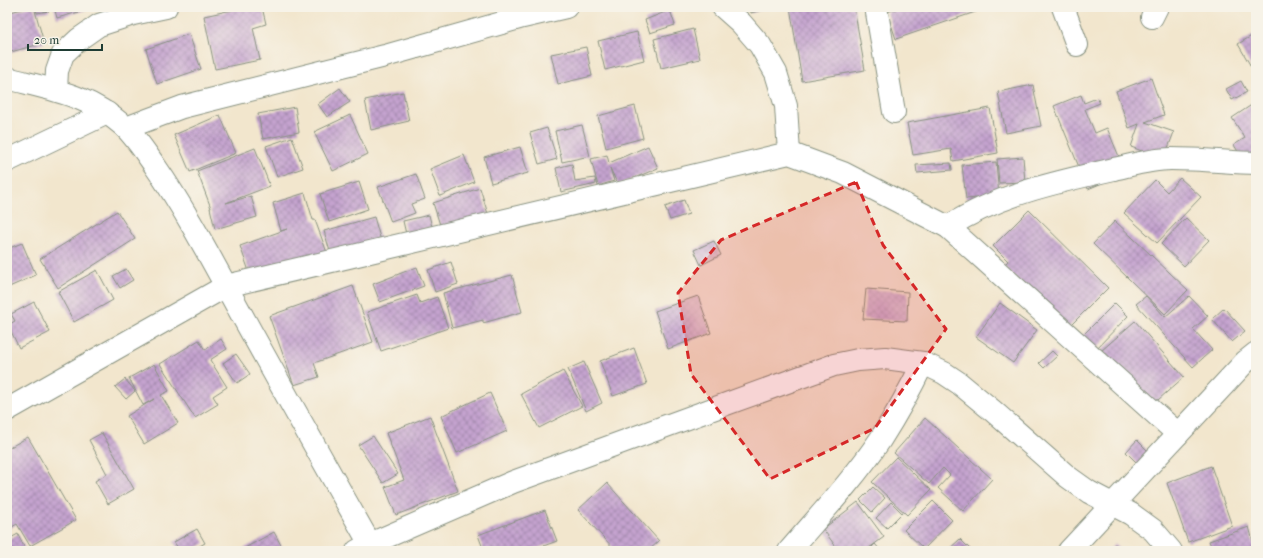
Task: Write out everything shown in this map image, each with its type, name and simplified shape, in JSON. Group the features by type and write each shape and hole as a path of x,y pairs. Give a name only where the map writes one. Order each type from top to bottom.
{"street":[{"path":"56,90 57,71 63,54 79,39 99,25 133,14 166,7"},
{"path":"126,128 182,107 386,56 523,17 566,7"},
{"path":"723,7 739,15 760,45 776,73 786,106 789,153"},
{"path":"876,7 894,112"},
{"path":"1062,7 1077,45"},
{"path":"7,78 77,96 107,113 126,128 147,155 175,196 201,239 363,547 513,482 834,365 858,360 885,358 923,363 944,373 959,383 1068,477 1089,492 1131,514 1153,530 1171,551"},
{"path":"7,161 107,113"},
{"path":"7,410 226,286 789,153 843,173 948,227 1178,434"},
{"path":"948,227 977,210 1024,192 1147,161 1170,159 1256,163"},
{"path":"1069,551 1246,361 1256,353"},
{"path":"789,551 848,482 879,441 906,398 923,363"}],"highlighted area":[{"path":"856,182 883,245 946,329 875,428 770,479 691,374 678,293 721,240"}],"building":[{"path":"7,7 15,7 7,12"},
{"path":"34,7 44,43 7,53 7,13"},
{"path":"36,7 49,7 49,11 37,13"},
{"path":"54,7 85,7 86,10 57,18"},
{"path":"246,7 262,7 266,24 253,28 260,60 215,69 204,16"},
{"path":"750,7 772,7 751,13"},
{"path":"790,7 854,7 865,70 802,81"},
{"path":"901,7 990,7 896,39 887,12"},
{"path":"670,10 675,25 650,33 645,20"},
{"path":"693,29 700,59 661,68 654,39"},
{"path":"637,32 644,60 605,70 598,41"},
{"path":"189,34 201,69 157,84 146,49"},
{"path":"1255,34 1256,35 1256,75 1238,44"},
{"path":"586,47 592,76 558,84 551,54"},
{"path":"1151,78 1164,115 1145,122 1174,132 1164,159 1131,147 1139,124 1129,128 1116,91"},
{"path":"1241,81 1247,92 1232,100 1226,89"},
{"path":"1033,85 1041,126 1006,133 998,92"},
{"path":"340,88 350,102 327,117 318,104"},
{"path":"403,92 409,121 371,130 365,100"},
{"path":"1081,95 1084,103 1097,98 1100,103 1085,109 1095,133 1107,128 1126,173 1088,189 1054,106"},
{"path":"1256,102 1256,153 1244,161 1234,145 1245,138 1232,118"},
{"path":"635,106 643,138 606,148 598,116"},
{"path":"295,107 299,132 263,139 258,114"},
{"path":"990,108 998,153 953,161 951,149 913,155 907,123"},
{"path":"220,115 236,153 190,172 174,135"},
{"path":"350,115 368,154 333,171 314,132"},
{"path":"582,125 590,156 562,162 555,131"},
{"path":"547,128 557,159 539,164 530,133"},
{"path":"292,137 303,168 277,177 266,146"},
{"path":"648,146 658,168 618,185 610,168 614,181 598,186 591,159 607,155 609,163"},
{"path":"520,147 528,173 491,183 484,157"},
{"path":"255,148 270,186 226,203 251,196 257,217 215,229 211,208 197,171"},
{"path":"464,155 474,182 440,196 430,169"},
{"path":"1023,157 1025,182 999,183 997,159"},
{"path":"996,162 999,196 966,199 962,165"},
{"path":"951,163 952,170 917,173 916,165"},
{"path":"572,164 575,181 595,178 596,184 561,192 556,168"},
{"path":"416,174 425,199 411,204 415,213 391,222 378,187"},
{"path":"1180,178 1201,197 1157,243 1124,213 1155,180 1167,192"},
{"path":"359,182 368,209 329,222 320,194"},
{"path":"480,188 488,214 441,228 433,203"},
{"path":"305,193 313,220 315,220 329,258 254,285 240,246 287,229 281,231 273,203"},
{"path":"684,200 689,214 670,220 665,207"},
{"path":"1029,210 1108,288 1067,329 1003,266 1008,261 993,246"},
{"path":"117,211 135,239 58,288 40,259"},
{"path":"429,215 432,227 406,234 403,221"},
{"path":"374,217 381,241 331,255 324,231"},
{"path":"1186,218 1209,240 1184,266 1161,244"},
{"path":"1115,221 1188,290 1165,314 1093,244"},
{"path":"714,241 721,255 701,265 694,250"},
{"path":"22,243 36,275 7,288 7,249"},
{"path":"451,262 458,284 435,292 428,270"},
{"path":"417,267 424,286 380,302 373,284"},
{"path":"126,269 133,280 120,288 113,276"},
{"path":"97,270 113,300 74,322 58,292"},
{"path":"512,275 522,312 483,323 483,320 452,328 443,293"},
{"path":"353,286 373,342 314,363 319,377 294,385 269,316"},
{"path":"866,289 908,292 907,321 863,319"},
{"path":"417,295 420,303 437,297 448,328 381,351 367,312"},
{"path":"698,296 711,333 668,349 655,311"},
{"path":"1146,296 1165,317 1189,296 1208,316 1193,329 1212,350 1193,367 1136,304"},
{"path":"34,302 50,332 19,348 8,325 15,321 11,314"},
{"path":"1000,303 1037,330 1013,363 976,337"},
{"path":"1115,303 1128,316 1093,352 1080,338"},
{"path":"1224,308 1245,331 1232,342 1212,319"},
{"path":"1135,321 1184,377 1150,407 1101,351"},
{"path":"221,339 227,349 210,360 227,387 213,396 218,404 195,418 160,364 199,340 205,350"},
{"path":"634,348 647,384 613,396 600,361"},
{"path":"1052,351 1057,356 1044,368 1039,363"},
{"path":"236,354 250,374 237,383 223,363"},
{"path":"584,362 602,403 586,411 568,369"},
{"path":"154,364 169,391 161,395 178,423 144,444 127,416 154,399 143,405 129,378"},
{"path":"563,371 582,406 539,428 521,394"},
{"path":"125,379 135,391 126,399 115,387"},
{"path":"490,393 507,431 457,453 441,416"},
{"path":"430,416 458,491 396,515 385,487 404,480 386,433"},
{"path":"925,418 992,479 963,511 938,488 950,475 943,468 929,484 894,453"},
{"path":"102,433 134,489 108,504 95,481 107,474 89,440"},
{"path":"373,436 398,474 383,483 358,445"},
{"path":"28,437 76,520 30,546 17,524 7,530 7,449"},
{"path":"1137,440 1151,454 1140,466 1126,452"},
{"path":"896,457 931,490 907,515 872,482"},
{"path":"1211,466 1232,526 1188,542 1167,483"},
{"path":"607,483 659,541 648,551 616,551 578,510"},
{"path":"873,487 885,498 872,512 860,500"},
{"path":"933,501 952,520 924,549 904,530"},
{"path":"858,502 884,537 865,551 839,551 823,529"},
{"path":"891,502 902,513 887,528 876,518"},
{"path":"545,510 557,541 530,551 484,551 478,535"},
{"path":"1249,527 1256,551 1213,551 1209,541"},
{"path":"197,529 205,543 191,551 180,551 174,542"},
{"path":"274,532 284,551 244,551 243,549"},
{"path":"18,534 26,551 11,551 7,540"},
{"path":"960,539 972,551 947,551"},
{"path":"875,544 881,551 868,551"},
{"path":"1115,544 1121,551 1108,551"}]}
